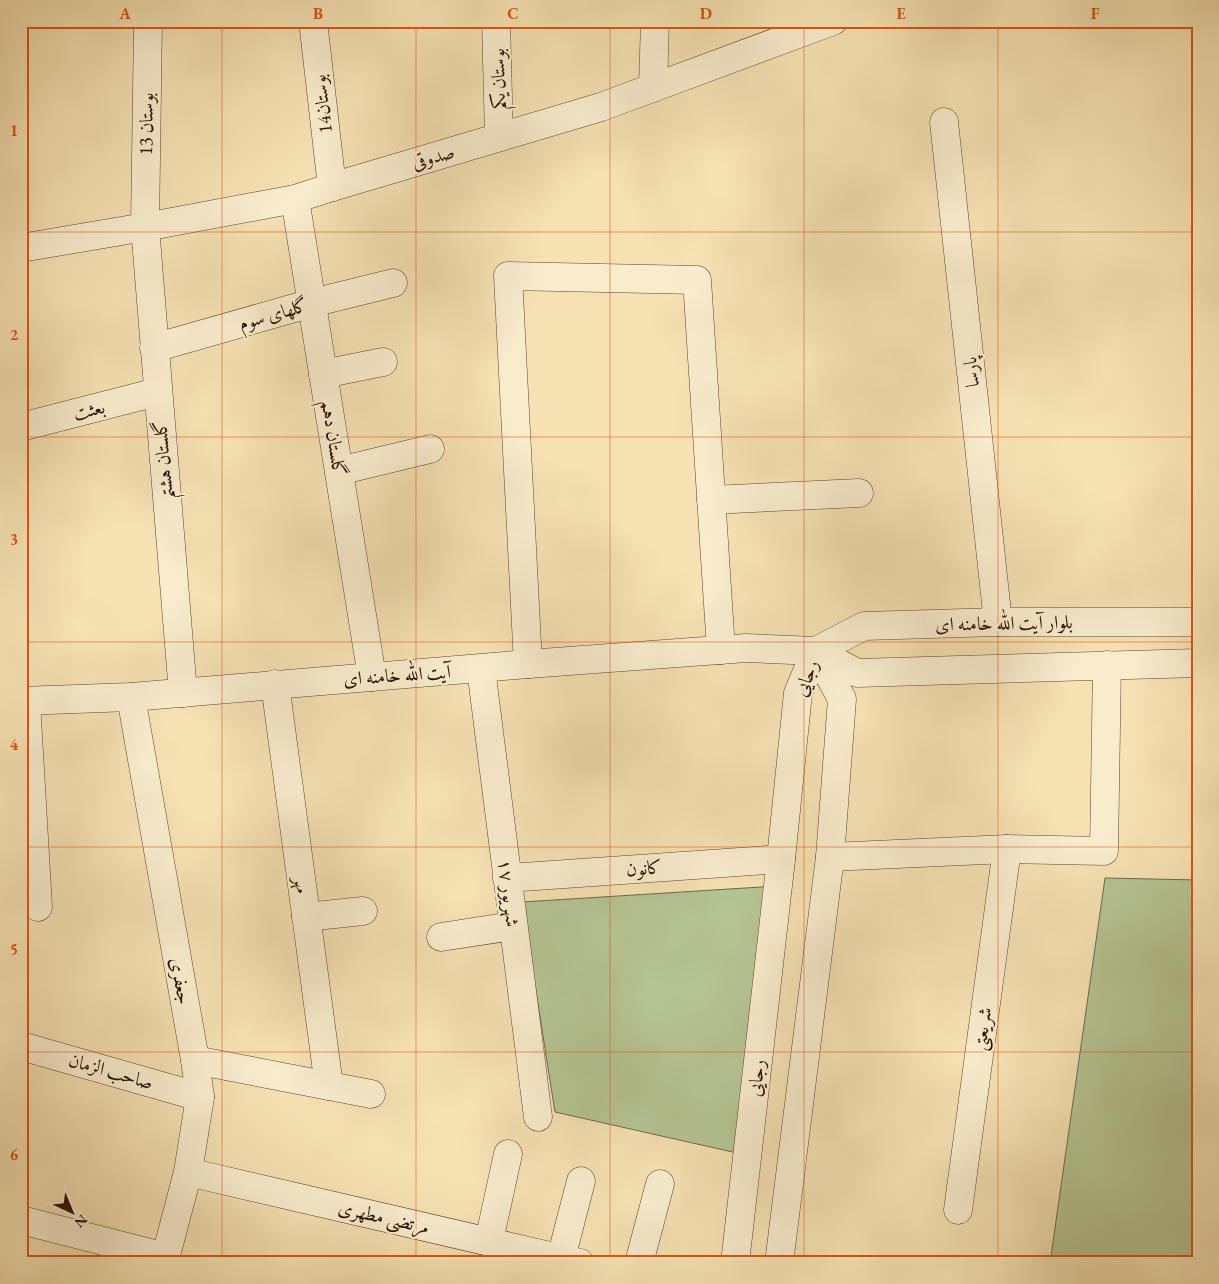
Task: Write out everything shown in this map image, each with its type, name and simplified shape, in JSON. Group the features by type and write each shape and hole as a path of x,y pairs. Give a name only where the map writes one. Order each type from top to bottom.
{"street":[{"name":"بوستان 13","path":"145,227 148,21"},
{"name":"بوستان14","path":"312,21 332,187"},
{"name":"بوستان یکم","path":"496,21 499,137"},
{"path":"653,88 655,21"},
{"name":"صدوقی","path":"21,248 295,200 332,187 601,107 833,21"},
{"name":"پارسا","path":"944,122 998,622"},
{"name":"گلستان دهم","path":"295,200 372,677"},
{"name":"گلستان هشتم","path":"145,227 183,693"},
{"path":"528,664 508,276 697,280 721,650"},
{"name":"گلهای سوم","path":"154,348 312,303 392,284"},
{"path":"323,374 383,362"},
{"name":"بعثت","path":"21,427 157,392"},
{"path":"339,471 430,448"},
{"path":"711,500 859,493"},
{"name":"بلوار آیت الله خامنه ای","path":"816,651 864,626 998,622 1198,622"},
{"name":"آیت الله خامنه ای","path":"24,701 131,697 746,648 772,650"},
{"name":"بلوار آیت الله خامنه ای","path":"772,650 816,651 857,673 1198,664"},
{"name":"رجایی","path":"779,1263 830,857 842,699 816,651"},
{"name":"رجایی","path":"735,1263 798,693 816,651"},
{"path":"830,857 1007,849 1104,851 1107,665"},
{"name":"۱۷ شهریور","path":"481,669 538,1117"},
{"name":"مهر","path":"276,684 329,1086"},
{"name":"جعفری","path":"131,697 200,1097 188,1172 165,1260"},
{"path":"24,701 38,907"},
{"name":"شریعتی","path":"958,1210 1007,849"},
{"name":"کانون","path":"507,878 781,859"},
{"path":"306,917 363,911"},
{"path":"441,936 513,926"},
{"name":"صاحب الزمان","path":"21,1046 200,1097"},
{"path":"195,1060 371,1094"},
{"path":"499,1250 508,1154"},
{"name":"مرتضی مطهری","path":"188,1172 499,1250 571,1260"},
{"path":"571,1260 581,1181"},
{"path":"640,1263 660,1184"},
{"path":"21,1220 165,1260"}],"green space":[{"path":"1105,878 1198,880 1198,1263 1050,1263"},
{"path":"777,886 737,1153 555,1112 522,902"}]}
